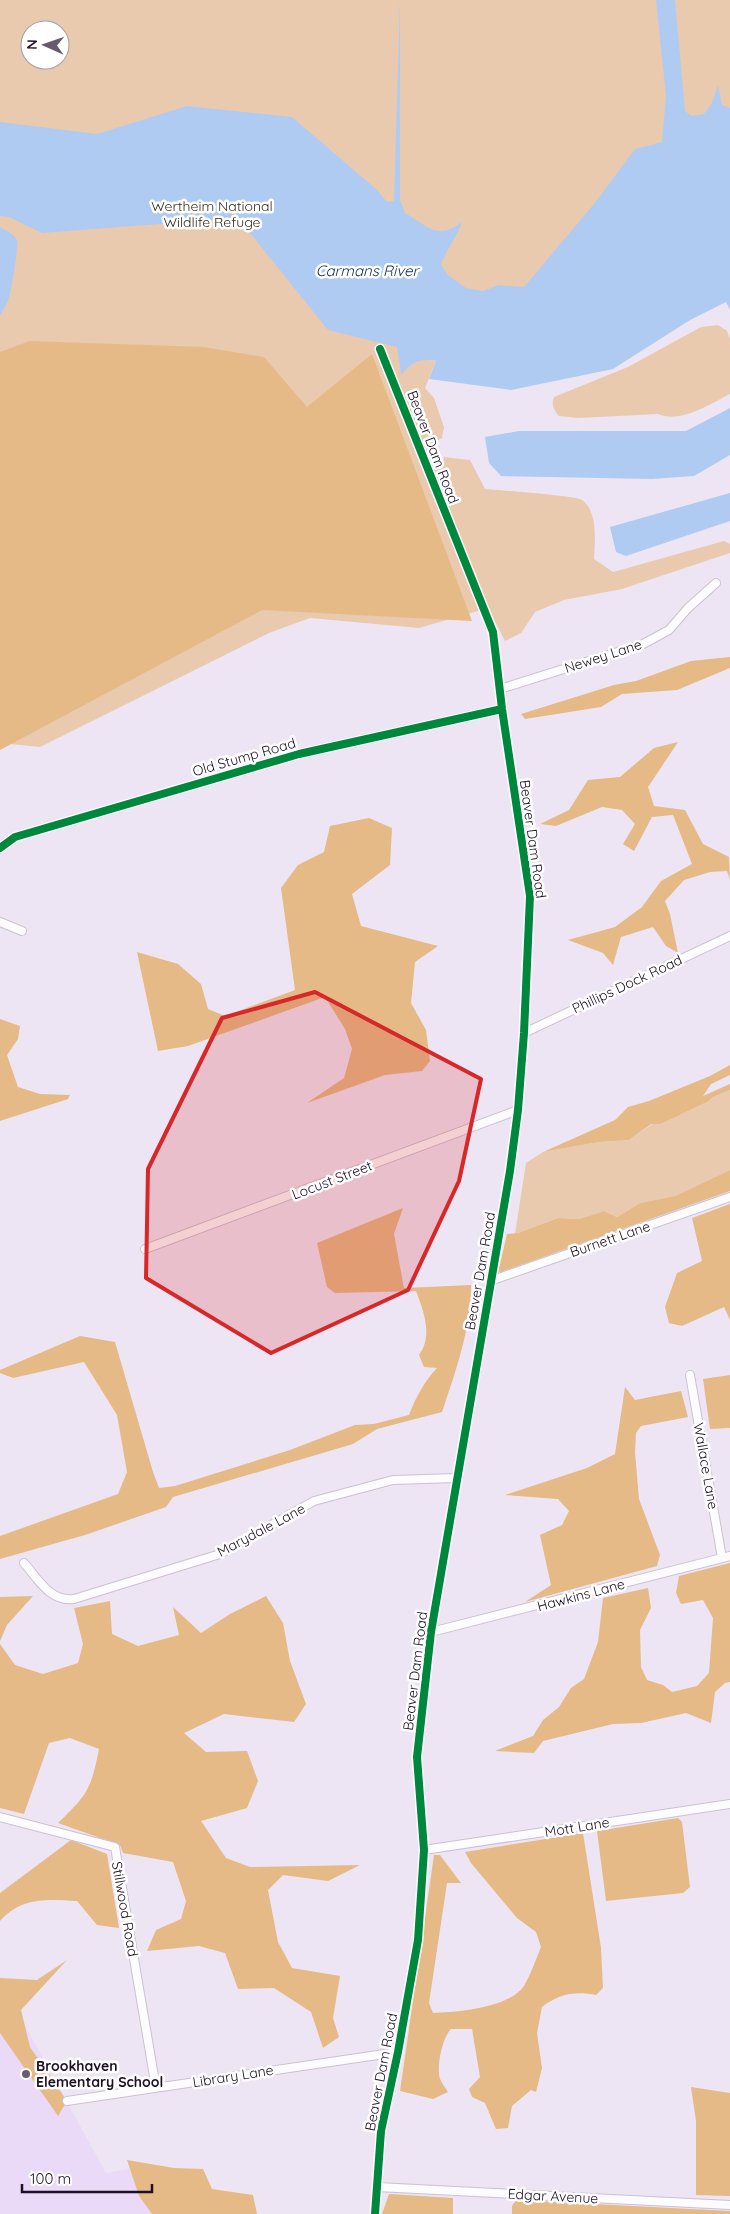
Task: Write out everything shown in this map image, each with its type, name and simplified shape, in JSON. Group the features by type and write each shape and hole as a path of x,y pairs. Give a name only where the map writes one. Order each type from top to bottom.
{"street":[{"name":"Beaver Dam Road","path":"375,2214 382,2130 418,1940 424,1850 417,1757 431,1632 510,1172 518,1110 524,1033 530,896 502,709 493,632 380,349"},
{"name":"Newey Lane","path":"500,688 643,644 669,630 688,608 716,583"},
{"name":"Old Stump Road","path":"0,848 15,837 299,754 502,709"},
{"path":"0,922 22,931"},
{"name":"Phillips Dock Road","path":"524,1033 730,936"},
{"name":"Locust Street","path":"146,1249 518,1110"},
{"name":"Burnett Lane","path":"490,1281 730,1197"},
{"name":"Wallace Lane","path":"690,1375 726,1557"},
{"name":"Marydale Lane","path":"24,1563 49,1593 57,1598 74,1599 220,1554 314,1501 392,1480 457,1478"},
{"name":"Hawkins Lane","path":"431,1632 726,1557"},
{"name":"Mott Lane","path":"424,1850 730,1804"},
{"name":"Stillwood Road","path":"0,1816 114,1847 156,2088"},
{"name":"Library Lane","path":"67,2101 398,2052"},
{"name":"Edgar Avenue","path":"377,2187 730,2205"}],"highlighted area":[{"path":"315,992 481,1079 459,1181 408,1290 271,1353 146,1278 148,1169 222,1018"}],"shaded area":[{"path":"30,341 204,347 264,357 307,407 372,354 472,621 262,610 0,750 0,352"},
{"path":"730,657 730,668 677,690 622,694 601,707 525,719 521,714 614,685 636,681 691,661"},
{"path":"678,742 648,787 654,806 685,810 703,844 729,857 730,880 727,871 710,872 684,880 665,901 670,914 678,953 666,946 653,927 621,937 613,965 603,953 568,940 615,927 642,907 661,881 692,864 673,815 652,817 634,851 623,844 635,824 622,810 602,807 556,826 540,824 569,810 588,780 620,777 654,748"},
{"path":"369,818 392,828 390,865 352,894 361,926 438,946 415,962 411,1003 426,1030 430,1061 422,1071 385,1075 307,1103 344,1078 352,1049 345,1029 325,997 188,1046 158,1051 137,952 178,964 201,984 208,1009 225,1016 295,990 281,888 298,865 324,852 330,826"},
{"path":"0,1019 20,1026 18,1039 7,1055 18,1087 40,1094 70,1095 68,1099 0,1121"},
{"path":"730,1065 730,1075 711,1084 703,1096 730,1084 730,1090 661,1124 651,1124 629,1140 599,1142 543,1152 615,1120 628,1107 649,1101 710,1076"},
{"path":"730,1170 730,1191 498,1273 507,1234 518,1233 558,1218 579,1219 604,1211 617,1217 640,1203 675,1196"},
{"path":"730,1204 730,1320 724,1307 682,1326 669,1323 665,1307 677,1273 702,1261 692,1218"},
{"path":"403,1208 394,1234 404,1288 471,1285 466,1333 442,1412 377,1429 353,1444 173,1497 166,1507 85,1535 0,1559 0,1536 118,1494 127,1472 117,1415 84,1362 13,1378 0,1373 0,1370 80,1336 115,1342 159,1488 175,1486 290,1450 355,1425 374,1424 409,1415 421,1390 437,1368 424,1367 419,1355 426,1340 426,1324 416,1291 335,1293 327,1287 317,1243"},
{"path":"730,1375 730,1428 710,1429 703,1379"},
{"path":"625,1387 635,1400 681,1391 688,1417 641,1426 636,1433 635,1452 639,1499 660,1555 657,1566 525,1602 551,1585 540,1535 562,1525 569,1511 558,1499 505,1495 587,1468 615,1454"},
{"path":"730,1563 730,1682 725,1683 715,1692 711,1723 686,1713 641,1723 613,1724 543,1741 534,1753 495,1751 533,1736 543,1720 559,1707 571,1688 584,1679 598,1642 603,1598 648,1588 651,1608 640,1630 641,1667 647,1680 663,1685 672,1692 697,1686 709,1673 713,1618 703,1600 681,1604 676,1593 679,1576"},
{"path":"33,1596 7,1625 0,1641 0,1597"},
{"path":"266,1596 283,1623 290,1661 306,1704 294,1722 224,1714 184,1733 206,1752 247,1751 258,1781 247,1808 201,1821 226,1858 250,1867 360,1865 328,1881 283,1875 268,1890 278,1942 292,1968 340,1976 333,2018 339,2037 323,2048 311,2012 274,1988 238,1989 225,1953 199,1946 147,1951 156,1930 181,1919 186,1901 173,1862 123,1853 120,1845 58,1823 76,1805 86,1791 93,1774 99,1749 70,1738 49,1743 24,1814 0,1808 0,1644 15,1665 43,1674 78,1663 83,1644 74,1608 110,1601 112,1634 138,1646 179,1635 173,1607 201,1633 230,1614"},
{"path":"678,1818 682,1822 690,1887 683,1893 606,1901 597,1831"},
{"path":"583,1833 601,1948 603,1988 596,1995 581,1993 561,1996 542,2007 537,2033 542,2068 536,2092 531,2090 512,2106 508,2128 496,2129 485,2103 472,2097 469,2089 480,2077 472,2029 451,2029 443,2044 439,2063 439,2076 448,2092 433,2099 400,2091 434,1855 440,1855 461,1883 447,1883 429,2003 433,2013 469,2010 495,2004 517,1993 527,1981 541,1947 536,1932 517,1918 471,1863 465,1852"},
{"path":"71,1840 107,1854 119,1928 97,1925 77,1901 66,1900 35,1901 17,1907 0,1921 0,1893"},
{"path":"67,1960 21,2010 30,2047 67,2101 58,2116 0,2033 0,1978 37,1980"},
{"name":"Brookhaven Elementary School","path":"0,1980 106,2173 140,2167 159,2214 0,2214"},
{"path":"691,2087 730,2093 730,2196 696,2195 696,2121"},
{"path":"127,2160 174,2168 203,2169 212,2189 253,2195 257,2214 152,2214 139,2196"},
{"path":"389,2194 453,2198 453,2214 382,2214"},
{"path":"516,2200 730,2211 730,2214 512,2214 512,2206"}],"green space":[{"name":"Wertheim National Wildlife Refuge","path":"0,0 730,0 730,284 424,342 407,368 417,361 436,361 425,388 434,398 444,427 442,438 433,443 442,469 444,457 470,460 485,489 553,495 582,500 591,511 593,519 595,536 594,559 613,572 724,541 730,544 730,553 622,589 564,600 535,612 521,633 505,641 488,608 419,628 310,618 269,633 40,747 0,743"},
{"path":"718,325 727,331 730,339 730,394 713,403 685,415 676,416 658,414 578,418 559,416 554,409 554,397 628,367 701,327"},
{"path":"730,1090 730,1170 675,1196 640,1203 617,1217 604,1211 579,1219 558,1218 515,1234 526,1163 543,1152 599,1142 629,1140 652,1124 661,1124"}],"water":[{"name":"Carmans River","path":"400,0 400,200 405,213 433,230 446,230 462,222 441,265 448,275 466,288 483,291 499,285 524,287 594,204 635,149 662,142 666,96 656,0 675,0 685,111 691,116 704,114 712,103 718,85 722,105 730,108 730,310 726,302 690,320 613,369 511,390 429,379 436,361 425,360 416,362 401,375 397,347 328,330 238,218 42,233 9,217 0,216 0,122 97,134 187,106 292,117 376,189 387,202 394,201"},
{"path":"0,227 14,236 17,244 10,294 0,316"},
{"path":"730,408 730,455 694,476 652,479 501,476 489,463 485,437 519,431 686,431"},
{"path":"730,493 730,521 626,556 616,552 610,527"}],"cycle path":[{"path":"375,2214 381,2131 398,2052 418,1940 424,1850 417,1757 431,1632 510,1171 518,1110 524,1033 530,896 502,709 493,632 380,349"},
{"path":"0,848 15,837 299,754 502,709"}],"place":[{"name":"Brookhaven Elementary School","path":"26,2074"}]}
